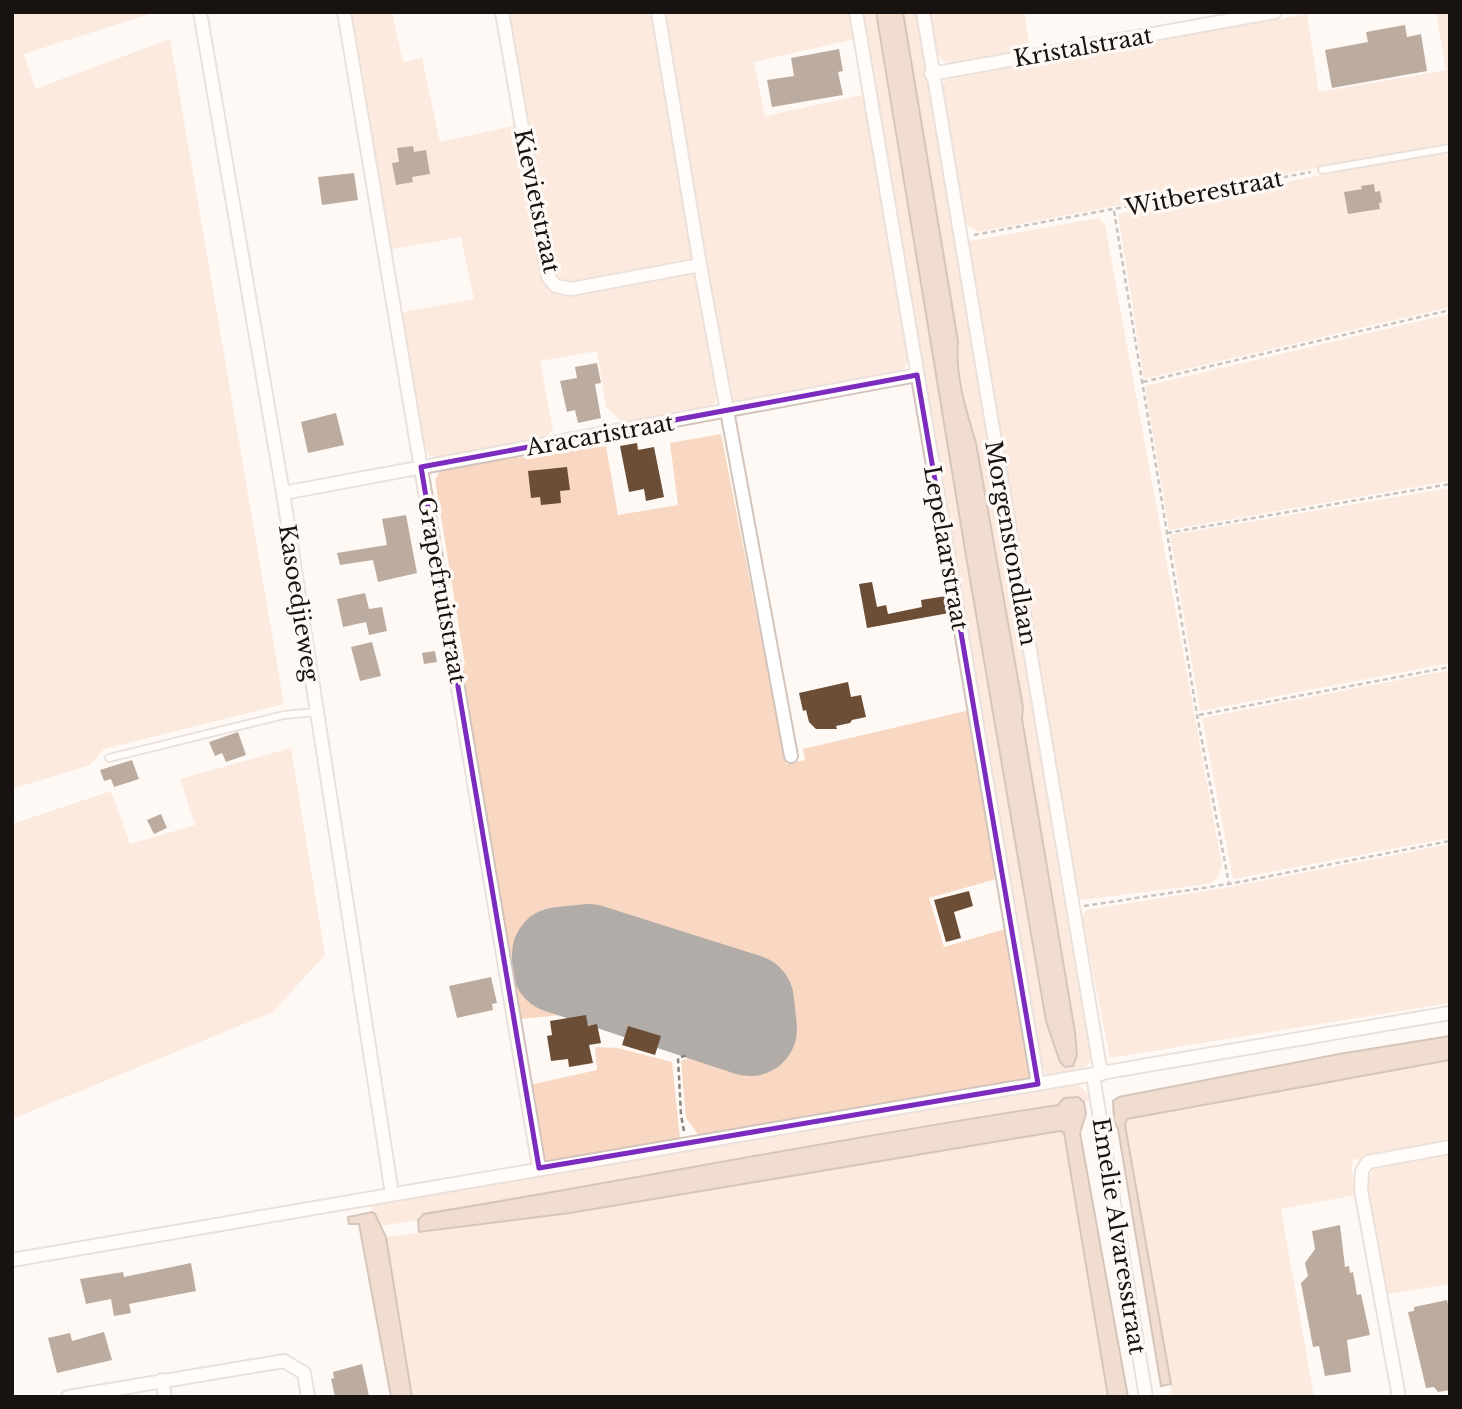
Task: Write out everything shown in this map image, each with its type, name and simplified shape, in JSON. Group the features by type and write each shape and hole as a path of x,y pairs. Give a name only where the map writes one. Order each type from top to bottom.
{"street":[{"name":"Kasoedjieweg","path":"200,12 283,493 392,1194"},
{"name":"Grapefruitstraat","path":"344,12 539,1168"},
{"name":"Kievietstraat","path":"502,12 548,277 556,286 571,289 700,265"},
{"path":"658,12 700,265 792,756"},
{"name":"Lepelaarstraat","path":"856,12 1038,1084"},
{"name":"Morgenstondlaan","path":"922,12 1074,907 1097,1075"},
{"name":"Kristalstraat","path":"931,74 1275,12"},
{"name":"Aracaristraat","path":"283,493 916,375"},
{"path":"12,1260 1450,1013"},
{"name":"Emelie Alvaresstraat","path":"1097,1075 1146,1397"},
{"path":"1399,1397 1361,1190 1362,1171 1368,1162 1450,1147"},
{"path":"68,1397 284,1361 304,1373 308,1397"},
{"path":"162,1380 165,1397"}],"lane":[{"path":"1322,170 1450,148"},
{"path":"109,758 284,715 316,712"}],"path":[{"name":"Witberestraat","path":"959,238 1322,170"},
{"path":"1114,211 1197,715 1230,884"},
{"path":"1142,382 1450,310"},
{"path":"1166,533 1450,485"},
{"path":"1197,715 1450,667"},
{"path":"1074,907 1230,884 1450,841"},
{"path":"688,1055 678,1058 681,1115 688,1144"}],"highlighted area":[{"path":"917,375 1038,1084 539,1168 421,467"}],"shaded area":[{"path":"12,12 156,12 24,54 35,89 170,39 284,704 104,749 90,765 12,789"},
{"path":"348,12 392,12 403,62 422,58 440,142 517,125 543,281 557,295 698,271 718,394 714,406 623,422 606,407 597,351 540,361 553,430 541,440 441,457 430,456 422,448 399,313 474,299 461,237 387,250"},
{"path":"508,12 654,12 694,263 571,286 559,282 553,275"},
{"path":"663,12 851,12 855,39 754,62 765,116 866,94 908,353 902,373 744,403 734,401 728,393"},
{"path":"860,12 876,12 1006,793 1046,1021 1060,1062 1077,1055 1075,1032 1022,719 1023,707 976,444 960,380 958,341 903,12 916,12 1080,975 1092,1059 1084,1068 1072,1073 1046,1074 1038,1056"},
{"path":"876,12 903,12 958,341 960,380 976,443 1023,707 1022,719 1075,1032 1077,1055 1073,1066 1065,1067 1060,1062 1046,1021"},
{"path":"929,12 1024,12 1031,54 958,67 949,64 937,53 934,46"},
{"path":"1436,12 1450,12 1450,143 978,232 961,221 939,89 952,76 1307,14 1319,92 1446,70"},
{"path":"1449,151 1450,307 1144,379 1118,214"},
{"path":"1099,218 1105,225 1222,865 1217,878 1209,884 1082,900 1076,895 964,242"},
{"path":"1450,314 1450,481 1169,530 1145,386"},
{"path":"721,434 786,764 805,760 803,749 970,710 1000,878 929,898 944,947 1005,929 1033,1075 1026,1081 700,1137 686,1118 681,1061 692,1056 693,1014 753,1034 749,998 588,948 555,952 554,969 592,980 593,1012 520,1019 459,668 465,665 435,480 441,468 606,446 618,515 678,505 670,443"},
{"path":"1450,488 1450,663 1200,711 1170,535"},
{"path":"1450,670 1450,838 1233,879 1202,718"},
{"path":"291,748 325,955 273,1012 12,1119 12,824 111,791 130,844 195,825 180,779"},
{"path":"1450,844 1450,1003 1110,1058 1082,917 1086,910 1230,887"},
{"path":"1450,1036 1450,1060 1127,1119 1125,1125 1171,1384 1161,1386 1118,1129 1114,1121 1113,1101 1119,1097 1339,1054"},
{"path":"595,1047 618,1048 672,1062 680,1139 541,1162 529,1085 597,1070"},
{"path":"1450,1060 1450,1143 1353,1160 1356,1195 1281,1209 1314,1397 1172,1397 1125,1125 1127,1119"},
{"path":"1079,1085 1089,1094 1089,1101 1084,1102 1077,1097 1064,1098 1058,1105 901,1129 748,1159 424,1214 418,1220 380,1226 372,1212 370,1201"},
{"path":"1078,1097 1084,1102 1086,1114 1080,1133 1128,1397 1108,1397 1064,1133 1060,1131 570,1213 419,1232 418,1220 424,1214 1058,1105 1064,1098"},
{"path":"1060,1131 1064,1133 1108,1397 412,1397 386,1237 570,1213"},
{"path":"1450,1152 1450,1284 1388,1294 1366,1188 1373,1170 1379,1164"},
{"path":"372,1212 386,1237 412,1397 391,1397 359,1224 349,1224 348,1217"}],"building":[{"path":"1405,25 1407,37 1421,34 1427,71 1332,88 1325,50 1368,42 1366,32"},
{"path":"839,49 843,71 838,72 843,95 772,107 767,80 794,76 791,58"},
{"path":"413,146 414,152 426,150 430,174 412,177 413,182 396,185 392,163 399,162 397,148"},
{"path":"354,173 358,200 322,205 318,177"},
{"path":"1374,184 1375,192 1380,191 1380,209 1348,214 1344,192"},
{"path":"597,363 601,383 595,384 601,418 578,423 575,410 567,412 560,381 577,378 575,367"},
{"path":"336,413 344,445 308,453 301,422"},
{"path":"637,443 638,450 654,447 664,497 646,501 644,489 629,492 620,446"},
{"path":"567,467 570,490 560,491 561,503 541,505 540,497 531,498 528,471"},
{"path":"406,515 417,573 378,582 373,560 340,565 337,553 387,545 382,519"},
{"path":"872,582 877,607 886,605 888,614 922,607 921,600 946,596 949,613 867,628 859,584"},
{"path":"365,593 369,609 382,607 387,631 369,635 366,622 343,627 337,599"},
{"path":"372,642 381,676 360,681 351,647"},
{"path":"435,651 437,662 424,664 422,653"},
{"path":"848,682 851,697 861,695 866,717 836,726 837,729 816,729 809,722 806,710 803,711 799,693"},
{"path":"238,732 246,755 226,762 222,753 215,756 209,742"},
{"path":"132,760 139,779 114,787 111,779 104,781 100,770"},
{"path":"161,814 167,828 154,834 147,820"},
{"path":"969,891 973,906 954,912 961,938 946,942 934,900"},
{"path":"491,977 497,1003 492,1004 493,1010 457,1018 449,986"},
{"path":"586,1015 588,1026 597,1024 601,1043 589,1045 593,1063 569,1067 568,1059 551,1061 547,1036 552,1035 550,1021"},
{"path":"628,1026 661,1036 655,1055 622,1045"},
{"path":"1340,1225 1345,1267 1349,1266 1350,1273 1353,1272 1357,1295 1361,1294 1370,1335 1347,1340 1351,1372 1325,1376 1319,1346 1313,1347 1301,1283 1308,1276 1305,1263 1315,1249 1312,1231"},
{"path":"191,1263 196,1291 129,1304 131,1313 114,1316 111,1299 86,1304 80,1279 123,1272 124,1277"},
{"path":"1447,1300 1450,1313 1450,1390 1438,1392 1434,1387 1426,1388 1408,1312 1414,1311 1414,1307"},
{"path":"104,1332 112,1360 57,1373 48,1338 70,1333 72,1341"},
{"path":"362,1364 369,1396 335,1397 331,1379 334,1378 333,1372"}],"runway":[{"path":"589,951 747,1001 750,1029 559,966 559,954 589,951"}]}
